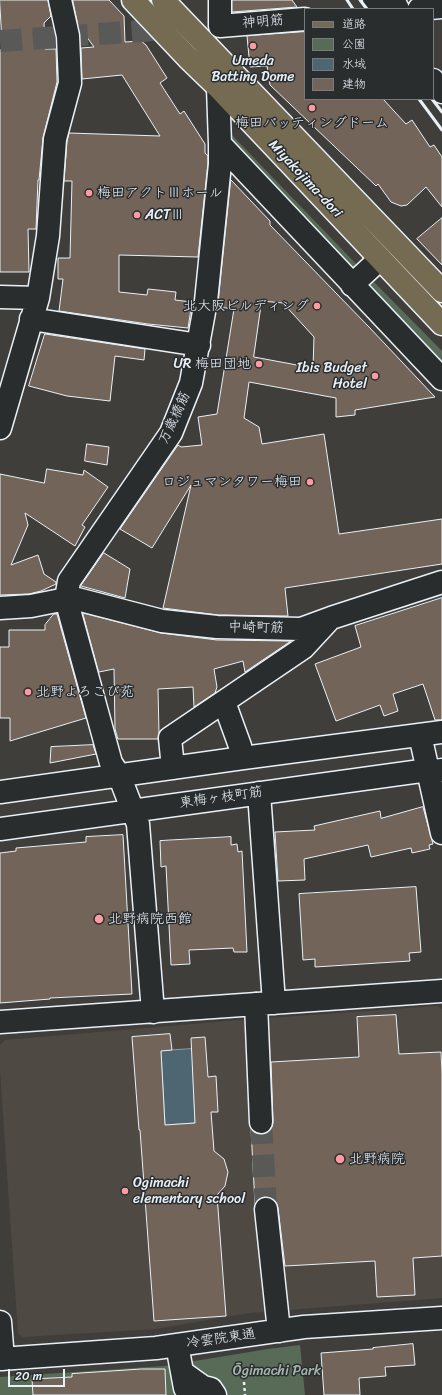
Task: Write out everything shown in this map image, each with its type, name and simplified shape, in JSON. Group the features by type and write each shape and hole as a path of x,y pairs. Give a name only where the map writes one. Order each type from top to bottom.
{"main road":[{"name":"Miyakojima-dori","path":"133,0 218,87 442,324"},
{"name":"Miyakojima-dori","path":"163,0 442,291"}],"street":[{"path":"0,428 38,298 48,236 55,139 70,82 68,36 60,0"},
{"path":"188,58 220,26 220,0"},
{"path":"430,8 442,7"},
{"name":"神明筋","path":"220,26 304,19"},
{"path":"434,81 442,92"},
{"name":"万歳橋筋","path":"66,599 69,581 171,433 191,383 206,301 220,164 218,87"},
{"path":"220,144 442,379"},
{"path":"352,285 380,259"},
{"path":"0,297 38,298"},
{"path":"31,319 199,345"},
{"name":"中崎町筋","path":"66,599 77,599 162,621 217,627 301,629 442,582"},
{"path":"0,608 31,606 66,599 111,763 119,775 138,824 152,1012"},
{"path":"173,768 170,738 303,648 331,618"},
{"path":"224,702 243,758"},
{"path":"0,792 442,732"},
{"path":"420,735 435,770 442,833"},
{"name":"東梅ヶ枝町筋","path":"0,829 435,770"},
{"path":"259,793 265,1004 261,1122"},
{"path":"0,1022 442,991"},
{"path":"266,1209 279,1330"},
{"name":"冷雲院東通","path":"1,1359 177,1345 304,1327 442,1318"},
{"path":"0,1322 1,1359"},
{"path":"177,1345 185,1388 190,1395"},
{"path":"182,1372 203,1387 211,1389 215,1395"}],"path":[{"path":"244,1382 245,1395"}],"shaded area":[{"path":"438,1006 442,1009 442,1298 249,1313 155,1329 23,1337 18,1333 0,1070 0,1045 5,1040 229,1021"}],"green space":[{"path":"229,132 359,267 355,271 231,148"},
{"path":"374,282 442,351 442,365 369,287"},
{"name":"Ōgimachi Park","path":"300,1345 305,1395 0,1395 0,1377 164,1366"}],"water":[{"path":"192,1049 195,1123 165,1125 161,1051"}],"building":[{"path":"0,0 48,0 51,16 44,23 45,49 56,49 57,82 43,138 38,180 36,229 28,229 29,272 0,272 0,50 2,50"},
{"path":"73,0 109,0 124,16 125,42 141,41 146,45 167,78 160,83 180,114 184,111 205,144 205,153 208,156 208,163 198,257 119,255 119,292 147,295 148,289 176,292 175,300 192,302 188,328 148,324 59,311 63,279 58,279 58,258 70,258 72,181 64,181 69,133 160,136 122,75 82,79 81,48 94,47 78,25"},
{"path":"232,0 292,0 297,7 232,12"},
{"path":"304,32 304,100 384,100 406,124 412,120 430,147 434,145 442,157 442,207 426,187 407,205 401,206 391,202 378,184 376,186 270,85 267,66 250,67 247,36"},
{"path":"231,180 270,221 270,225 435,397 355,410 355,415 336,417 336,398 249,382 244,418 259,427 262,444 324,434 339,534 442,519 442,564 285,588 288,616 218,615 163,608 191,485 152,548 120,529 178,445 181,447 202,445 198,417 217,414 234,309 218,307","holes":["262,301 283,303 314,337 313,368 254,357"]},
{"path":"442,218 442,265 417,239"},
{"path":"45,334 145,349 144,360 115,356 110,401 67,396 29,386"},
{"path":"87,444 109,447 107,465 85,461"},
{"path":"47,469 83,475 84,470 108,487 82,525 85,527 75,546 25,513 28,525 11,565 38,555 44,574 56,582 56,584 41,591 29,594 0,595 0,474 44,483"},
{"path":"104,553 130,569 125,598 81,586"},
{"path":"442,598 442,720 435,720 423,684 393,694 398,711 384,716 380,705 336,721 315,664 361,647 355,626"},
{"path":"83,613 161,633 217,640 291,641 245,672 243,661 214,669 217,687 215,693 194,707 193,687 158,689 158,739 118,739 115,729 114,669 99,672"},
{"path":"54,614 57,614 86,718 10,741 10,718 0,718 0,647 9,647 9,630 45,630 45,625"},
{"path":"93,745 96,754 50,763 51,747"},
{"path":"423,807 433,844 429,845 430,849 412,853 411,848 371,857 368,845 304,859 305,880 278,881 275,832 315,830 314,826 380,811 381,818"},
{"path":"123,835 132,994 50,998 0,1003 0,853 16,851 16,848 86,842 86,837"},
{"path":"231,837 231,845 237,844 238,852 242,851 247,952 234,952 233,948 189,950 190,964 171,965 166,866 161,867 160,841"},
{"path":"416,887 421,952 409,953 410,961 315,967 315,959 303,960 299,894"},
{"name":"北野病院","path":"396,1015 399,1054 441,1052 442,1256 413,1258 415,1295 377,1297 375,1261 285,1266 276,1202 271,1198 265,1197 259,1199 255,1204 251,1129 256,1133 262,1134 268,1132 272,1127 271,1062 359,1057 357,1017"},
{"path":"170,1034 172,1050 161,1051 165,1125 195,1123 191,1038 205,1037 208,1077 216,1076 218,1112 211,1112 214,1151 224,1159 228,1172 225,1186 217,1195 226,1316 154,1321 132,1037"},
{"path":"413,1344 415,1365 385,1367 386,1376 359,1378 360,1395 324,1395 321,1353"},
{"path":"142,1369 165,1369 166,1395 33,1395 32,1379 72,1377 72,1374"}],"tunnel":[{"path":"0,41 161,29"},
{"path":"261,1122 266,1209"}],"railway":[{"path":"347,0 352,8"},
{"path":"360,0 366,8"},
{"path":"420,100 442,130"},
{"path":"433,100 442,112"}],"place":[{"name":"Umeda Batting Dome","path":"253,46"},
{"name":"梅田バッティングドーム","path":"312,108"},
{"name":"梅田アクトⅢホール","path":"89,193"},
{"name":"ACTⅢ","path":"137,215"},
{"name":"北大阪ビルディング","path":"317,306"},
{"name":"UR 梅田団地","path":"259,364"},
{"name":"Ibis Budget Hotel","path":"375,376"},
{"name":"ロジュマンタワー梅田","path":"310,482"},
{"name":"北野よろこび苑","path":"28,692"},
{"name":"北野病院西館","path":"99,919"},
{"name":"北野病院","path":"340,1159"},
{"name":"Ogimachi elementary school","path":"125,1191"}]}
